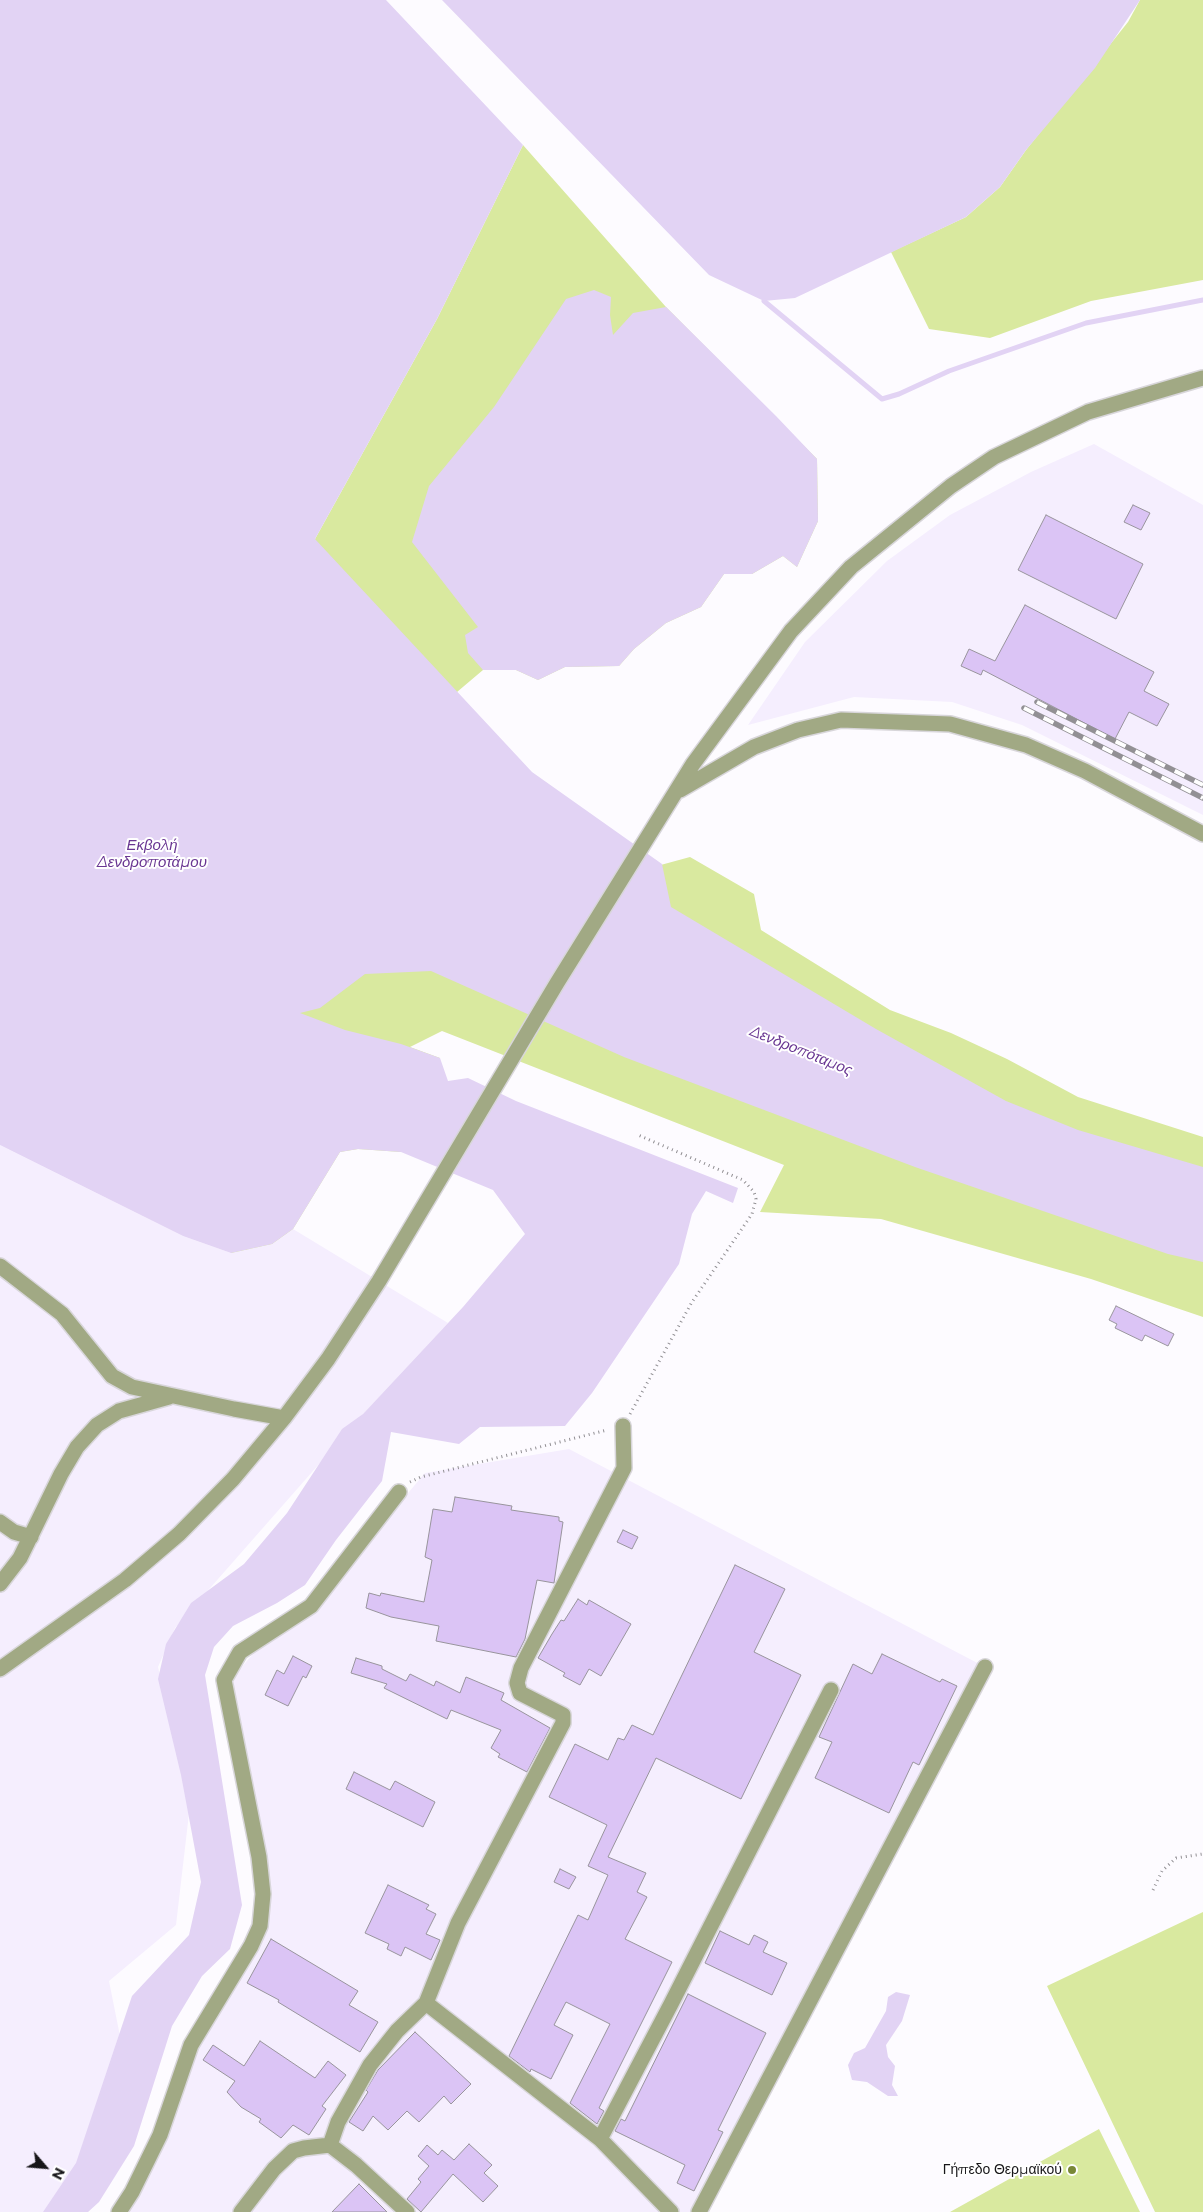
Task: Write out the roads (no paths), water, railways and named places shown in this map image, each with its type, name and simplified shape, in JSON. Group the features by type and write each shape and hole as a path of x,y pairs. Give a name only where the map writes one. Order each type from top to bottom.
{"street":[{"path":"0,1669 124,1580 179,1534 233,1479 284,1418 328,1359 380,1282 557,983 693,764 744,692 791,631 851,567 951,486 994,457 1088,412 1203,378"},
{"path":"676,793 754,747 798,730 841,720 892,720 950,724 985,732 1035,749 1085,771 1203,834"},
{"path":"0,1266 62,1314 112,1376 132,1387 284,1418"},
{"path":"0,1584 20,1558 32,1537 61,1474 77,1447 97,1425 119,1411 170,1396"},
{"path":"330,2146 342,2115 370,2065 397,2031 426,2003 458,1924 563,1723 562,1715 520,1693 517,1683 525,1660 624,1468 623,1426"},
{"path":"119,2212 132,2192 160,2135 191,2045 251,1946 260,1926 263,1894 260,1857 224,1680 240,1652 311,1606 399,1492"},
{"path":"0,1522 14,1532 32,1537"},
{"path":"699,2212 985,1667"},
{"path":"600,2139 831,1690"},
{"path":"426,2003 600,2139 671,2212"},
{"path":"241,2212 274,2170 294,2151 304,2148 330,2146 356,2165 407,2212"}],"water":[{"path":"0,0 386,0 523,145 437,319 315,539 532,772 662,864 671,907 876,1029 1006,1101 1078,1130 1203,1167 1203,1262 1168,1254 915,1167 624,1057 431,971 365,974 320,1008 300,1013 345,1030 401,1044 440,1058 448,1081 468,1078 516,1101 738,1188 733,1203 706,1191 692,1214 679,1264 592,1393 565,1426 480,1427 459,1444 391,1432 382,1481 336,1540 305,1585 277,1603 233,1626 214,1647 205,1675 242,1905 230,1949 202,1976 172,2026 134,2146 99,2202 88,2212 43,2212 76,2163 132,1996 189,1935 201,1882 181,1775 158,1679 166,1644 191,1603 244,1564 287,1513 342,1429 363,1414 463,1307 525,1234 493,1190 401,1152 358,1149 340,1152 293,1229 272,1244 231,1253 183,1236 0,1145"},
{"path":"442,0 1140,0 1095,68 1026,150 1000,187 966,217 795,298 764,301 709,275"},
{"path":"594,290 611,297 610,315 613,335 633,313 666,307 776,416 817,459 818,521 797,567 783,556 752,574 724,574 701,607 666,623 634,649 619,666 565,667 538,680 516,670 483,670 468,653 465,635 478,627 412,542 429,486 494,407 566,299"},
{"path":"896,1992 910,1995 902,2021 886,2045 888,2057 895,2066 892,2085 898,2096 888,2096 867,2082 852,2080 848,2065 854,2053 865,2048 886,2011 888,1997"}],"waterway":[{"path":"764,301 882,399 899,394 949,371 1086,323 1203,300"}],"railway":[{"path":"1037,702 1203,785"},
{"path":"1024,708 1203,798"}],"place":[{"name":"Γήπεδο Θερμαϊκού","path":"1072,2170"}],"water label":[{"name":"Εκβολή Δενδροποτάμου","path":"152,854"},
{"name":"Δενδροπόταμος","path":"801,1051"}]}
